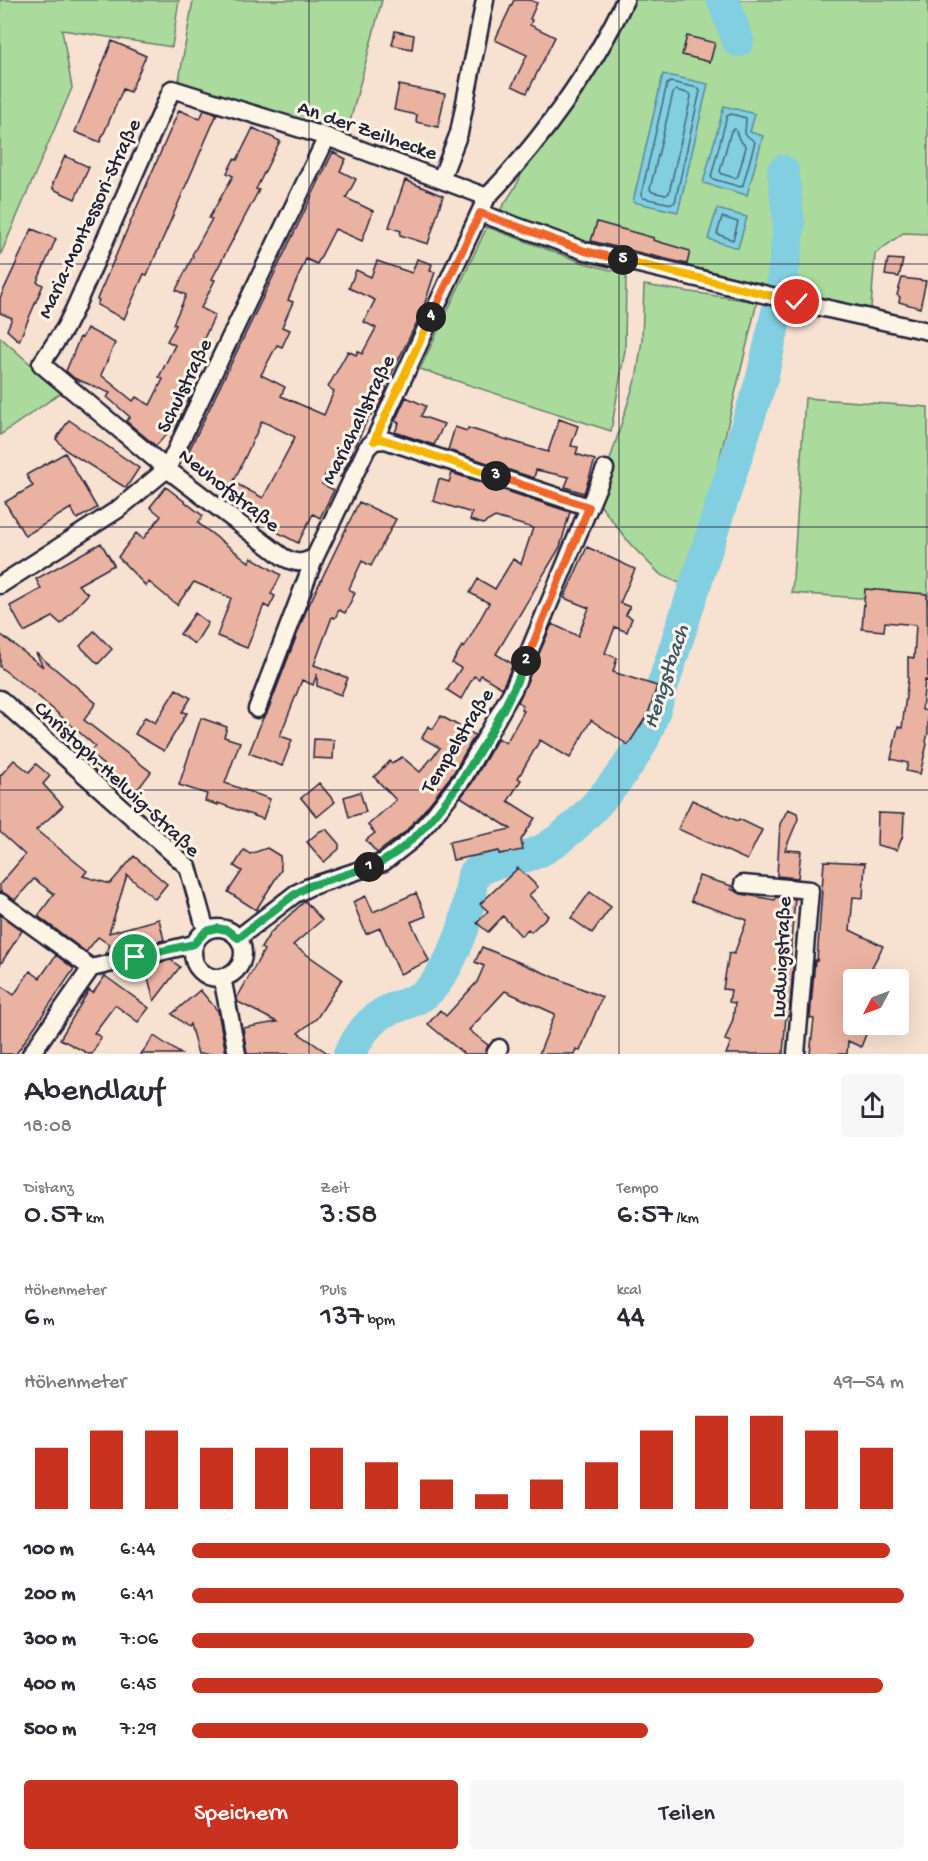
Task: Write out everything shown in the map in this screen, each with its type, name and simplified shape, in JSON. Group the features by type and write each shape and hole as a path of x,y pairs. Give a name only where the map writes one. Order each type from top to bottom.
{"street":[{"name":"An der Zeilhecke","path":"172,89 327,137 441,179 459,133 485,0"},
{"path":"441,179 487,197 513,171 584,72 625,0"},
{"name":"Maria-Montessori-Straße","path":"41,364 74,310 172,89"},
{"name":"Schulstraße","path":"0,585 117,510 167,469 327,137"},
{"name":"Mariahallstraße","path":"257,709 315,557 367,448 374,441 487,197"},
{"path":"480,213 585,251 928,331"},
{"name":"Neuhofstraße","path":"41,364 167,469 283,557 301,564 315,557"},
{"path":"374,441 385,440 589,507"},
{"name":"Tempelstraße","path":"238,938 295,894 309,886 384,862 412,840 435,814 463,778 514,688 605,469"},
{"name":"Christoph-Helwig-Straße","path":"0,699 188,867 206,931"},
{"name":"Ludwigstraße","path":"743,884 810,890 796,1054"},
{"path":"0,902 91,968"},
{"path":"31,1054 91,968 194,944 206,931 217,928 227,930 238,938 242,951 240,964 234,972 222,977 212,977 198,968 193,954 194,944"},
{"path":"222,977 237,1054"}],"green space":[{"path":"0,0 179,0 172,47 62,30 72,88 0,256"},
{"path":"193,0 382,0 345,141 178,86"},
{"path":"635,0 928,0 928,234 903,233 875,254 871,308 645,257 510,222 498,214 516,186 522,169 597,65"},
{"path":"487,227 584,263 626,274 625,350 611,431 420,369"},
{"path":"644,285 757,302 689,587 661,575 631,545 597,501 637,374 642,340"},
{"path":"0,337 62,392 0,435"},
{"path":"805,398 928,407 928,603 792,593"}],"water":[{"path":"663,74 708,84 678,212 633,202"},
{"path":"724,106 755,114 750,132 763,136 747,195 703,183"},
{"path":"717,209 747,217 738,248 708,239"}],"building":[{"path":"514,0 530,0 537,3 530,19 532,20 530,25 555,37 527,93 512,86 527,55 495,40"},
{"path":"395,31 414,35 412,49 392,45"},
{"path":"687,36 715,43 710,62 682,55"},
{"path":"112,41 146,56 130,92 123,89 100,142 75,132"},
{"path":"399,85 445,94 438,127 416,122 417,115 394,110"},
{"path":"179,110 200,119 204,110 217,114 147,275 144,274 124,319 97,305 99,300 97,299"},
{"path":"253,128 280,141 256,189 259,190 212,279 215,280 201,308 215,315 193,362 200,366 185,397 189,399 179,420 156,446 126,421 130,417 107,397 110,393 74,378 66,371 80,337 82,338 87,328 115,343 101,375 133,401 136,397 150,405 163,379 159,377 175,345 167,341 176,325 173,324 186,295 176,290 212,219 209,218 233,176 227,173 234,159 237,160"},
{"path":"333,152 346,159 340,171 356,179 346,198 373,211 362,241 335,229 317,264 306,259 288,300 293,302 282,327 290,330 282,347 277,345 261,375 285,387 281,396 324,415 334,391 328,387 348,351 356,355 358,351 362,354 376,328 364,322 375,300 349,288 356,270 371,277 377,261 412,273 417,259 432,264 430,271 435,272 422,312 385,387 387,388 376,412 370,414 341,477 326,472 322,484 334,490 320,518 313,514 298,543 275,531 278,525 229,498 237,484 263,498 295,437 262,421 232,485 184,461"},
{"path":"65,156 89,167 75,199 53,189 53,183"},
{"path":"405,180 443,196 428,244 400,235 401,231 389,227"},
{"path":"597,222 690,251 687,264 591,241"},
{"path":"32,229 56,239 37,282 43,285 19,341 7,330 12,318 0,313 0,298"},
{"path":"888,259 903,260 899,277 885,275"},
{"path":"902,278 926,281 920,308 899,302 900,297 897,295"},
{"path":"406,397 426,406 421,416 444,424 434,445 395,432 399,423 395,421"},
{"path":"559,419 578,426 571,446 578,447 576,454 595,460 584,493 565,487 569,477 536,470 534,478 448,450 455,427 467,431 468,428 548,452"},
{"path":"69,420 139,468 126,488 67,451 56,439"},
{"path":"65,453 97,508 77,519 71,508 25,536 5,502 33,486 26,475"},
{"path":"452,473 570,512 560,547 496,654 513,664 502,688 481,675 479,679 474,676 461,699 447,690 461,668 452,663 462,646 464,648 489,603 470,593 478,579 495,589 513,559 521,564 533,528 495,517 483,524 470,520 472,513 433,501 439,479 449,482"},
{"path":"166,487 203,516 198,523 249,562 251,557 281,575 271,594 275,596 269,608 264,605 247,648 217,636 231,598 194,582 177,605 149,582 146,586 118,557 136,533 143,539 161,516 150,507"},
{"path":"359,502 396,519 371,566 362,561 349,589 355,593 345,613 339,610 335,618 332,617 314,665 348,678 341,695 317,686 317,674 313,685 302,680 280,736 292,740 282,766 249,753 267,713 306,611"},
{"path":"101,543 114,565 78,585 88,594 61,624 53,617 24,632 10,606 41,589 36,579"},
{"path":"587,547 635,569 620,603 630,607 626,615 632,618 627,632 615,627 605,653 617,658 613,672 657,686 648,714 628,745 591,720 570,758 540,740 518,778 521,780 508,801 535,818 521,840 523,850 499,854 499,851 453,860 449,842 511,829 461,797 472,783 498,738 506,743 524,711 521,710 523,705 518,702 552,624 578,636 589,608 564,598"},
{"path":"865,589 927,594 928,681 925,680 922,710 928,711 928,733 920,774 906,771 908,763 891,759 898,727 902,728 908,679 908,657 914,658 916,625 885,622 884,631 862,629"},
{"path":"195,613 208,623 195,644 180,634"},
{"path":"94,631 112,649 98,664 80,646"},
{"path":"0,634 43,667 36,653 96,703 84,720 151,772 135,793 89,753 95,746 39,697 0,667"},
{"path":"176,689 191,698 182,712 187,713 164,751 135,734 145,717 155,723"},
{"path":"441,716 475,735 454,772 427,807 405,832 377,853 366,840 375,833 368,825 396,800 374,777 390,761 392,763 402,757 420,772 440,748 422,738 428,726 433,729"},
{"path":"201,718 227,727 224,737 240,742 225,783 270,799 263,819 218,803 218,805 205,801 207,794 179,785"},
{"path":"314,739 334,740 333,759 313,758"},
{"path":"14,760 29,772 36,764 50,776 43,784 63,806 36,830 87,871 83,876 110,884 134,856 167,884 155,899 127,875 109,933 159,919 164,940 105,954 110,945 98,937 86,952 38,916 54,894 34,879 15,900 0,891 0,884 25,855 0,832 0,776"},
{"path":"319,783 335,802 317,817 301,798"},
{"path":"360,792 366,812 349,817 344,797"},
{"path":"692,800 762,830 747,860 678,829"},
{"path":"788,809 797,813 798,819 785,850 801,851 798,878 777,876 780,824"},
{"path":"878,813 904,814 903,835 897,850 877,845"},
{"path":"326,829 339,844 339,849 324,862 307,842"},
{"path":"267,848 280,856 281,870 256,910 228,892 242,871 234,866 244,850 250,854"},
{"path":"824,861 865,863 863,898 853,897 850,930 883,946 872,967 876,969 843,969 843,1035 866,1035 861,1047 848,1041 847,1054 810,1054 814,1019 810,1018 815,960 817,961"},
{"path":"518,868 538,887 529,895 548,916 531,932 528,929 521,936 503,916 488,932 477,923 488,911 480,904"},
{"path":"699,876 732,886 731,889 741,894 775,900 776,897 795,899 791,942 791,958 794,958 783,1054 726,1054 731,1042 725,1040 733,1019 735,1003 729,1002 731,990 723,989 729,953 734,954 747,920 691,901"},
{"path":"590,892 611,907 592,933 571,918"},
{"path":"416,893 426,916 411,922 429,961 400,974 380,928 366,934 353,902 366,896 373,912"},
{"path":"305,901 322,920 293,945 342,979 317,1018 298,1033 329,1054 247,1054 243,1028 277,1022 238,1002 237,998 264,950 261,948 270,933"},
{"path":"0,915 22,931 0,965"},
{"path":"482,947 602,997 580,1051 576,1049 574,1054 539,1054 555,1014 505,991 469,1030 488,1045 485,1054 464,1054 428,1024 440,1010 446,1016 477,982 484,966 475,962"},
{"path":"56,955 74,969 16,1054 0,1054 0,985 14,995 30,971 40,978"},
{"path":"171,960 180,967 154,1001 145,966"},
{"path":"105,976 149,1008 138,1022 115,1005 94,1033 101,1037 92,1054 89,1054 60,1039 89,990 93,993"},
{"path":"200,990 218,1011 226,1054 198,1054 190,1024 188,1027 172,1014"},
{"path":"154,1036 181,1054 141,1054"}],"waterway":[{"name":"Hengstbach","path":"723,0 738,41"},
{"name":"Hengstbach","path":"349,1054 361,1035 376,1018 422,996 438,980 463,929 473,875 496,863 538,852 566,833 609,790 632,760 643,740 762,378 781,295 789,225 783,171"}],"route":[{"path":"135,957 194,944 206,931 217,928 232,932 238,938 295,894 309,886 384,862 412,840 463,778 514,688 589,507 385,440 374,441 480,213 585,251 797,302"}]}
